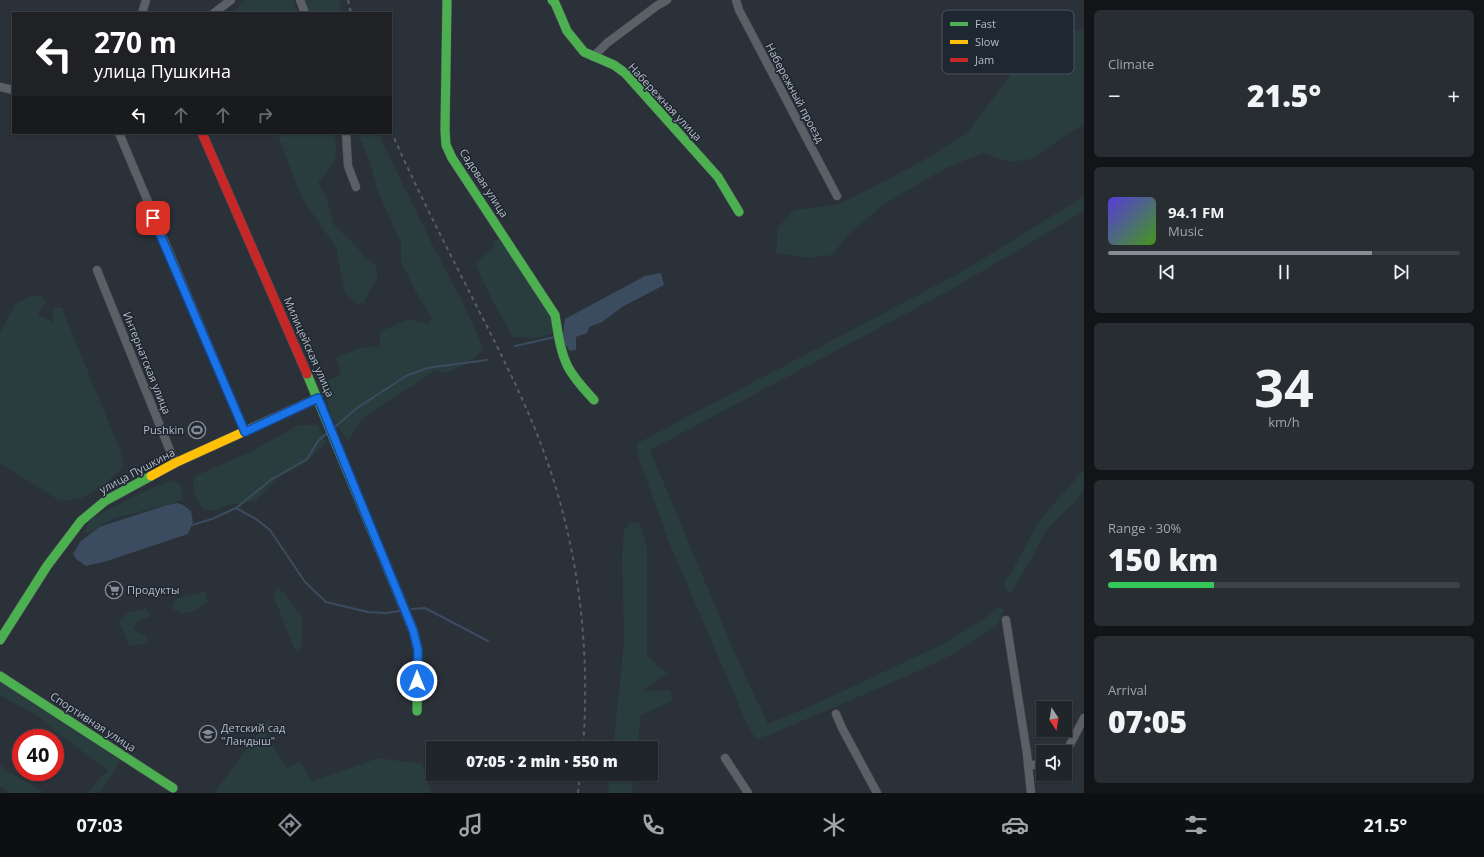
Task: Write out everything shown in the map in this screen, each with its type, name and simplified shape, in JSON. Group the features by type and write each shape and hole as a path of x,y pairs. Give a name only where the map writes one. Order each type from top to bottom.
{"street":[{"path":"142,12 146,0"},
{"path":"215,12 231,0"},
{"path":"300,0 305,12"},
{"name":"Садовая улица","path":"447,0 446,145 452,158 555,315 559,341 572,374 594,400"},
{"name":"Набережная улица","path":"552,0 555,3 567,31 584,52 593,57 614,64 625,74 718,177 739,212"},
{"path":"593,57 607,43 658,5 668,0"},
{"name":"Набережный проезд","path":"736,0 739,10 837,196"},
{"path":"0,87 12,90"},
{"path":"119,134 245,432"},
{"name":"Милицейская улица","path":"202,134 318,398 414,633 418,650 417,711"},
{"path":"346,134 348,166 356,187"},
{"name":"Интернатская улица","path":"97,270 175,463"},
{"name":"улица Пушкина","path":"0,640 47,566 81,521 105,501 175,463 318,398"},
{"path":"1006,620 1031,793"},
{"name":"Спортивная улица","path":"0,676 173,788"},
{"path":"836,714 877,793"},
{"path":"1070,745 1084,718"},
{"path":"725,758 748,793"},
{"path":"1028,766 1036,764"}],"shaded area":[{"path":"245,0 293,0 298,12 233,12"},
{"path":"304,0 339,0 342,12 309,12"},
{"path":"1084,30 1084,125 1069,133 1032,159 1010,162 983,153 946,168 886,203 848,235 832,255 809,258 776,253 778,227 794,210 839,204 919,163 967,133 1012,74 1074,74 1074,31"},
{"path":"334,134 336,155 332,166 318,183 326,197 334,225 357,247 364,257 376,265 378,278 372,286 365,302 357,304 345,293 336,247 301,197 278,135"},
{"path":"357,134 378,134 432,244 465,307 483,349 473,359 447,373 435,370 371,412 360,421 348,441 332,418 322,384 341,374 336,358 359,348 380,346 379,332 409,319 428,324 432,318 414,289 401,261 401,243 377,189 370,162"},
{"path":"1084,196 1084,211 952,289 650,450 736,656 768,724 820,702 945,643 984,619 999,606 1004,610 998,624 956,653 916,672 767,736 756,739 748,726 669,542 637,453 636,448 638,443 965,270"},
{"path":"493,240 502,240 550,315 555,333 537,338 513,337 494,304 475,264 494,247"},
{"path":"30,296 41,296 46,301 38,314 53,323 53,308 62,308 121,453 123,467 103,486 81,498 60,501 0,463 0,333 15,304"},
{"path":"299,425 318,425 326,442 307,462 281,476 256,500 229,505 214,511 204,509 196,499 193,484 195,476 250,452"},
{"path":"1084,469 1084,489 1070,507 1046,530 1031,560 1012,591 1008,592 1005,589 1004,583 1019,559 1037,524"},
{"path":"171,480 181,485 183,500 112,519 88,533 84,532 90,519 139,494"},
{"path":"630,522 640,524 647,548 647,656 667,673 641,691 671,691 672,701 641,715 638,741 614,741 624,642 622,556 624,531"},
{"path":"277,588 285,593 294,608 302,617 302,640 300,651 295,650 273,595"},
{"path":"206,591 208,601 195,611 181,614 172,608 175,599"},
{"path":"147,609 150,616 137,622 133,630 147,636 148,642 129,646 119,622 127,613"},
{"path":"0,682 120,760 111,777 99,793 87,793 102,776 109,771 64,738 64,729 53,729 38,716 0,695"},
{"path":"268,720 271,724 265,732 286,768 300,762 312,781 379,758 422,764 426,781 431,793 214,793"},
{"path":"0,765 12,774 12,781 24,781 42,791 42,793 9,793 0,786"},
{"path":"609,781 633,781 632,793 608,793"}],"water":[{"path":"661,273 664,285 622,307 602,322 589,327 587,333 576,337 576,350 570,351 562,340 565,319 645,276"},
{"path":"177,503 183,505 191,511 193,522 188,534 107,561 86,566 76,559 73,554 80,542 99,527"}],"waterway":[{"path":"515,346 555,337"},
{"path":"335,427 357,408 406,376 427,368 487,360"},
{"path":"192,525 212,519 236,508 272,479 307,459 318,441 327,433"},
{"path":"236,508 256,519 270,530 305,582 326,602 368,612 385,613 400,611"},
{"path":"412,609 425,608 488,641"}],"railway":[{"path":"348,0 351,12"},
{"path":"392,133 432,218 515,384 537,434 551,472 571,549 583,628 585,668 583,741"},
{"path":"578,793 579,781"}],"traffic: fast":[{"path":"447,0 446,145 452,158 555,315 558,335 565,361 577,381 594,400"},
{"path":"552,0 555,3 567,31 584,52 614,65 625,73 718,177 739,212"},
{"path":"307,374 413,630 418,650 417,711"},
{"path":"0,640 47,566 81,521 105,501 151,476"},
{"path":"0,676 173,788"}],"traffic: slow":[{"path":"151,476 175,463 318,398"}],"traffic: jam":[{"path":"202,134 307,374"}],"place":[{"name":"Pushkin","path":"197,430"},
{"name":"Продукты","path":"114,590"},
{"name":"Детский сад \"Ландыш\"","path":"208,734"}],"route":[{"path":"153,218 245,432 318,398 413,630 418,650 417,681"}]}
